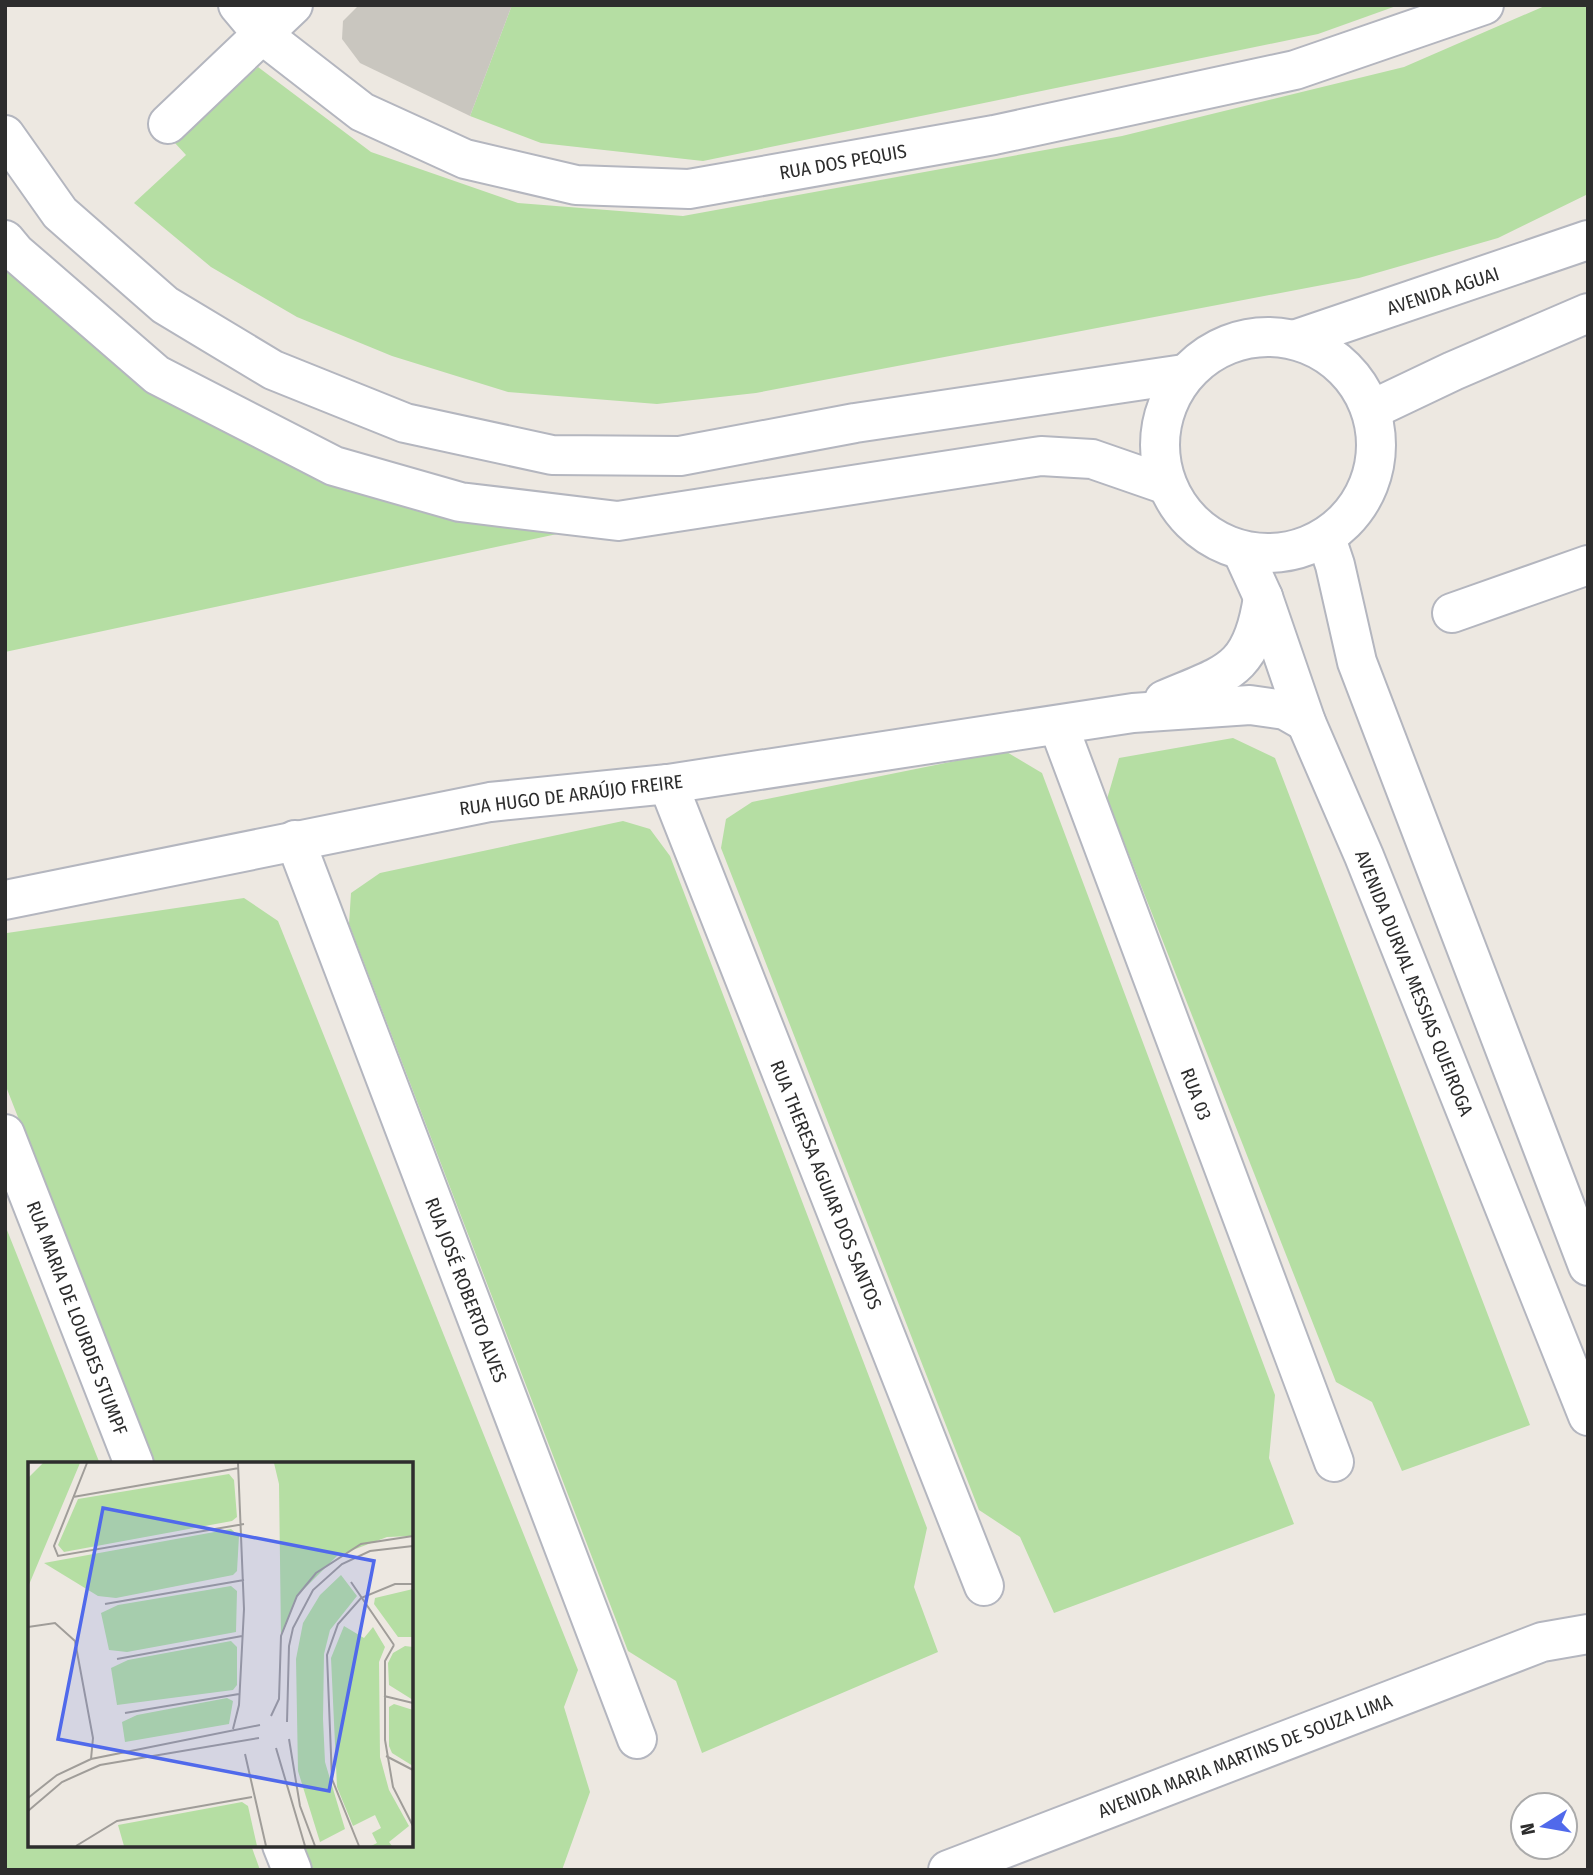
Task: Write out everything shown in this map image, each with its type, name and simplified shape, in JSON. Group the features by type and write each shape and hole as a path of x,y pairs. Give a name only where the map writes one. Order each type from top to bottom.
{"street":[{"name":"RUA DOS PEQUIS","path":"237,5 264,36 362,112 465,159 576,185 689,189 994,135 1295,70 1484,5"},
{"path":"168,124 264,36 293,5"},
{"path":"5,135 60,213 165,305 272,370 405,423 552,455 680,456 855,423 1184,374"},
{"path":"5,240 15,252 157,375 334,466 460,502 618,521 1041,456 1092,459 1167,485"},
{"name":"AVENIDA AGUAI","path":"1297,340 1588,240"},
{"path":"1371,410 1453,371 1588,313"},
{"path":"1267,336 1297,340 1329,355 1355,379 1371,410 1377,434 1371,482 1353,513 1326,538 1285,553 1242,551 1210,538 1185,515 1167,485 1160,457 1161,427 1169,399 1184,374 1208,354 1236,340 1267,336"},
{"path":"1326,538 1335,565 1357,662 1588,1266"},
{"name":"AVENIDA DURVAL MESSIAS QUEIROGA","path":"1242,551 1263,597 1306,722 1364,856 1588,1416"},
{"path":"1452,613 1588,565"},
{"path":"1133,713 1213,680 1237,664 1252,646 1263,597"},
{"path":"1133,713 1250,705 1284,710 1306,722"},
{"name":"RUA HUGO DE ARAÚJO FREIRE","path":"5,900 490,802 668,784 874,751 1059,727 1133,713"},
{"name":"RUA 03","path":"1059,727 1334,1462"},
{"name":"RUA THERESA AGUIAR DOS SANTOS","path":"668,784 985,1586"},
{"name":"RUA JOSÉ ROBERTO ALVES","path":"295,840 637,1740"},
{"name":"RUA MARIA DE LOURDES STUMPF","path":"5,1133 133,1462"},
{"name":"AVENIDA MARIA MARTINS DE SOUZA LIMA","path":"1542,1642 1588,1608"},
{"name":"AVENIDA MARIA MARTINS DE SOUZA LIMA","path":"948,1870 1542,1642 1588,1634"},
{"path":"283,1847 292,1870"}],"green space":[{"path":"512,5 1399,5 1318,34 703,161 541,143 470,116"},
{"path":"1547,5 1588,5 1588,194 1498,238 1359,278 756,393 657,404 508,392 392,356 297,317 211,267 134,203 186,155 175,143 258,67 371,152 518,203 683,216 1122,136 1404,67"},
{"path":"5,240 157,375 334,466 618,521 5,652"},
{"path":"1233,738 1275,758 1530,1425 1402,1471 1372,1402 1336,1382 1107,799 1119,758"},
{"path":"1005,751 1042,773 1275,1395 1269,1458 1294,1524 1054,1613 1020,1537 979,1510 721,848 726,819 752,802"},
{"path":"623,821 650,829 670,856 927,1528 914,1587 938,1652 702,1753 676,1681 628,1651 349,924 351,893 380,873"},
{"path":"244,898 278,921 578,1670 564,1707 590,1792 562,1870 313,1870 304,1847 413,1847 413,1462 153,1462 5,1084 7,933"},
{"path":"5,1225 99,1462 28,1462 28,1847 252,1847 260,1870 5,1870"}],"building":[{"path":"359,5 512,5 470,116 360,63 342,39 343,21"}]}
